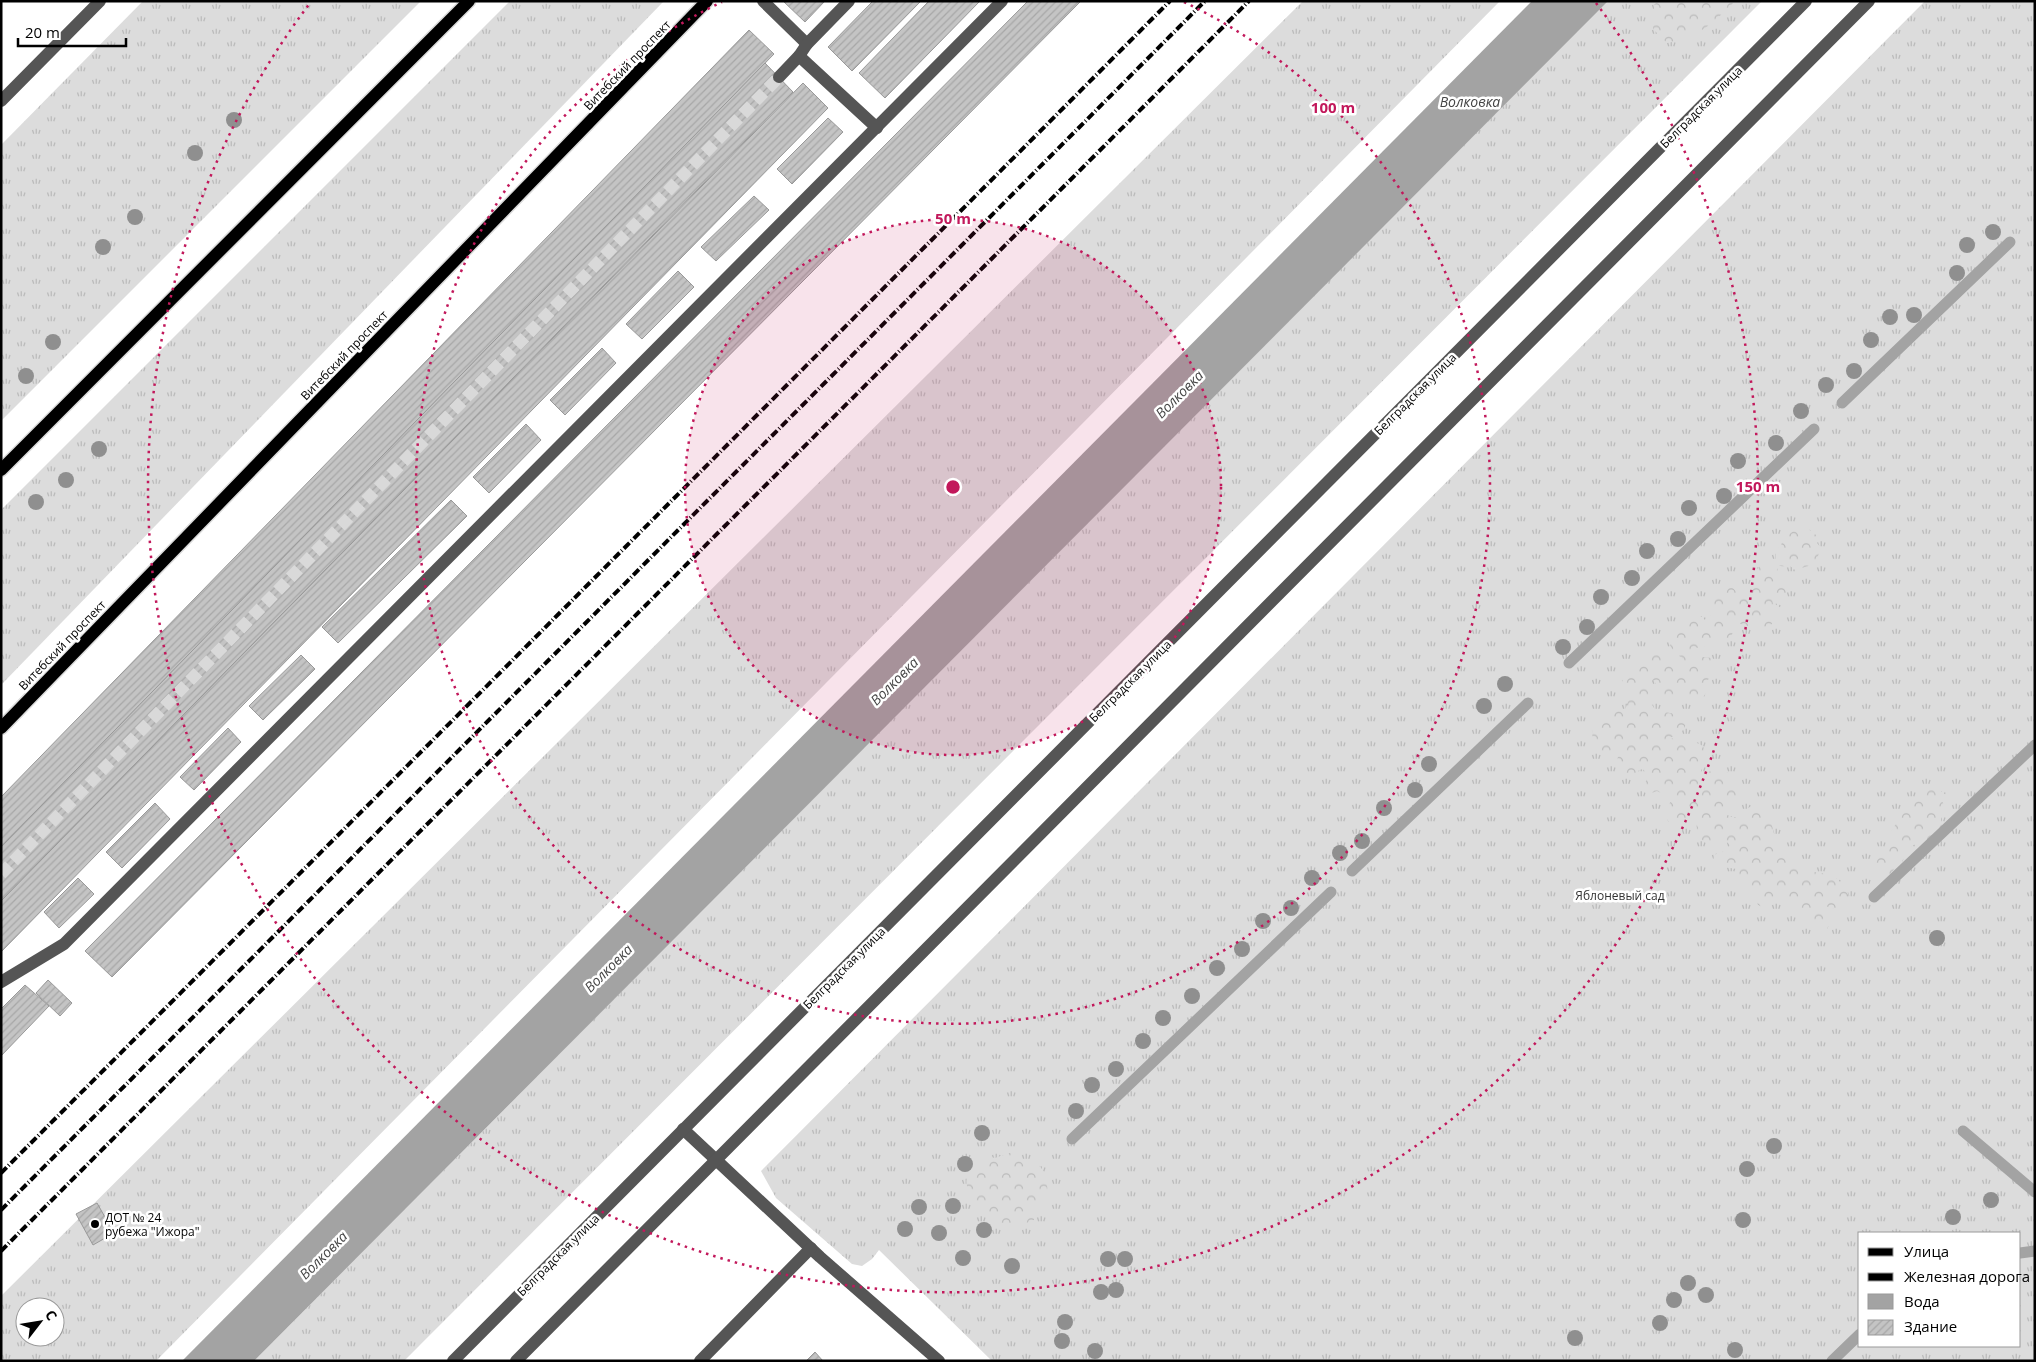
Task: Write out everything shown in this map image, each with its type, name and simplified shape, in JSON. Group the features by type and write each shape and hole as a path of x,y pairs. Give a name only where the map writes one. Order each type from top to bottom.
{"main road":[{"path":"1,470 469,1"},
{"name":"Витебский проспект","path":"1,728 707,1"}],"street":[{"path":"1,101 100,1"},
{"path":"763,1 807,44"},
{"path":"779,77 799,56 807,44 849,1"},
{"path":"1,982 64,944 1002,1"},
{"name":"Белградская улица","path":"453,1361 1806,1"},
{"path":"516,1361 1869,1"},
{"path":"799,56 877,128"},
{"path":"683,1129 810,1248 939,1361"},
{"path":"700,1361 810,1248"}],"green space":[{"path":"143,1 421,1 1,421 1,145"},
{"path":"510,1 664,1 1,685 1,510"},
{"path":"1303,1 1500,1 156,1361 1,1361 1,1296"},
{"path":"1607,1 1762,1 404,1361 254,1361"},
{"path":"1658,1 1735,1 1720,16 1696,33 1687,38 1667,43 1653,29 1654,5"},
{"name":"Яблоневый сад","path":"1925,1 2035,1 2035,1361 992,1361 879,1250 872,1259 862,1266 852,1264 776,1198 761,1171"},
{"path":"1800,526 1807,528 1816,535 1817,543 1821,548 1815,564 1795,570 1789,565 1779,565 1776,563 1776,551 1784,538"},
{"path":"1762,564 1776,565 1778,571 1789,583 1786,594 1772,602 1781,608 1774,613 1772,624 1759,628 1737,623 1730,639 1723,641 1715,635 1711,646 1695,648 1693,650 1695,656 1712,658 1715,663 1711,677 1702,685 1706,687 1707,692 1699,702 1692,700 1691,696 1684,699 1667,698 1661,693 1653,680 1649,689 1655,709 1674,714 1686,720 1685,727 1681,732 1669,738 1677,739 1685,747 1693,741 1703,746 1704,763 1701,771 1695,778 1701,783 1708,772 1719,769 1728,773 1737,785 1738,790 1734,802 1723,810 1731,817 1749,814 1748,808 1750,807 1769,813 1775,838 1771,846 1786,849 1806,869 1832,874 1845,887 1849,896 1848,901 1839,911 1823,905 1824,912 1831,916 1832,920 1827,929 1820,929 1813,919 1804,915 1791,898 1782,897 1767,909 1758,905 1753,890 1738,882 1736,875 1739,873 1737,869 1716,866 1713,863 1714,855 1729,849 1730,845 1727,842 1714,846 1705,842 1699,836 1697,818 1693,816 1669,822 1663,814 1671,801 1667,796 1657,791 1649,794 1642,791 1648,776 1643,769 1639,770 1636,776 1631,779 1622,775 1617,765 1617,760 1622,751 1616,749 1598,753 1593,748 1592,729 1601,724 1603,715 1614,709 1625,710 1630,696 1621,687 1624,673 1629,667 1640,667 1645,652 1655,648 1660,649 1681,664 1683,658 1673,651 1670,644 1671,636 1694,616 1700,616 1707,621 1710,616 1716,614 1709,611 1709,601 1714,593 1727,588 1733,588 1740,596 1751,592 1751,575"},
{"path":"1928,788 1937,788 1946,795 1942,801 1946,809 1941,819 1942,827 1923,844 1913,845 1902,862 1889,875 1879,879 1873,864 1874,856 1880,850 1891,845 1889,835 1904,811 1920,791"},
{"path":"1015,1153 1020,1159 1036,1163 1045,1174 1047,1181 1044,1205 1035,1209 1034,1220 1028,1222 1024,1228 989,1221 967,1187 966,1181 970,1171 986,1156 995,1158"}],"water":[{"name":"Волковка","path":"1532,1 1608,1 254,1361 182,1361"}],"building":[{"path":"783,1 825,1 805,22"},
{"path":"873,1 921,1 852,71 828,47"},
{"path":"929,1 980,1 885,98 859,73"},
{"path":"1028,1 1081,1 112,977 85,951"},
{"path":"749,30 774,54 1,847 1,797"},
{"path":"765,63 793,92 1,901 1,847"},
{"path":"803,83 828,108 1,952 1,901"},
{"path":"828,118 843,132 792,184 777,169"},
{"path":"754,196 769,210 716,261 701,247"},
{"path":"678,271 694,287 642,339 626,324"},
{"path":"602,348 616,363 565,415 550,400"},
{"path":"526,424 541,440 489,493 473,477"},
{"path":"451,500 467,516 338,643 322,627"},
{"path":"301,655 315,669 263,720 249,706"},
{"path":"228,728 241,742 194,790 180,777"},
{"path":"155,803 170,819 122,868 106,852"},
{"path":"78,878 94,894 59,928 44,912"},
{"path":"48,980 72,1003 60,1016 36,993"},
{"path":"25,985 49,1006 1,1056 1,1009"},
{"name":"ДОТ № 24 рубежа \"Ижора\"","path":"97,1203 114,1233 93,1245 76,1214"},
{"path":"815,1352 823,1361 806,1361"}],"waterway":[{"path":"1842,403 2010,242"},
{"path":"1569,663 1814,429"},
{"path":"1352,871 1528,703"},
{"path":"1874,897 2035,745"},
{"path":"1072,1139 1331,892"},
{"path":"1963,1131 2035,1192"},
{"path":"2021,1253 2035,1251"},
{"path":"1832,1361 1858,1336"}],"tunnel":[{"path":"1,874 779,77"}],"railway":[{"path":"1,1173 1170,1"},
{"path":"1,1210 1205,1"},
{"path":"1,1251 1249,1"}],"place":[{"name":"ДОТ № 24 рубежа \"Ижора\"","path":"95,1224"}]}
